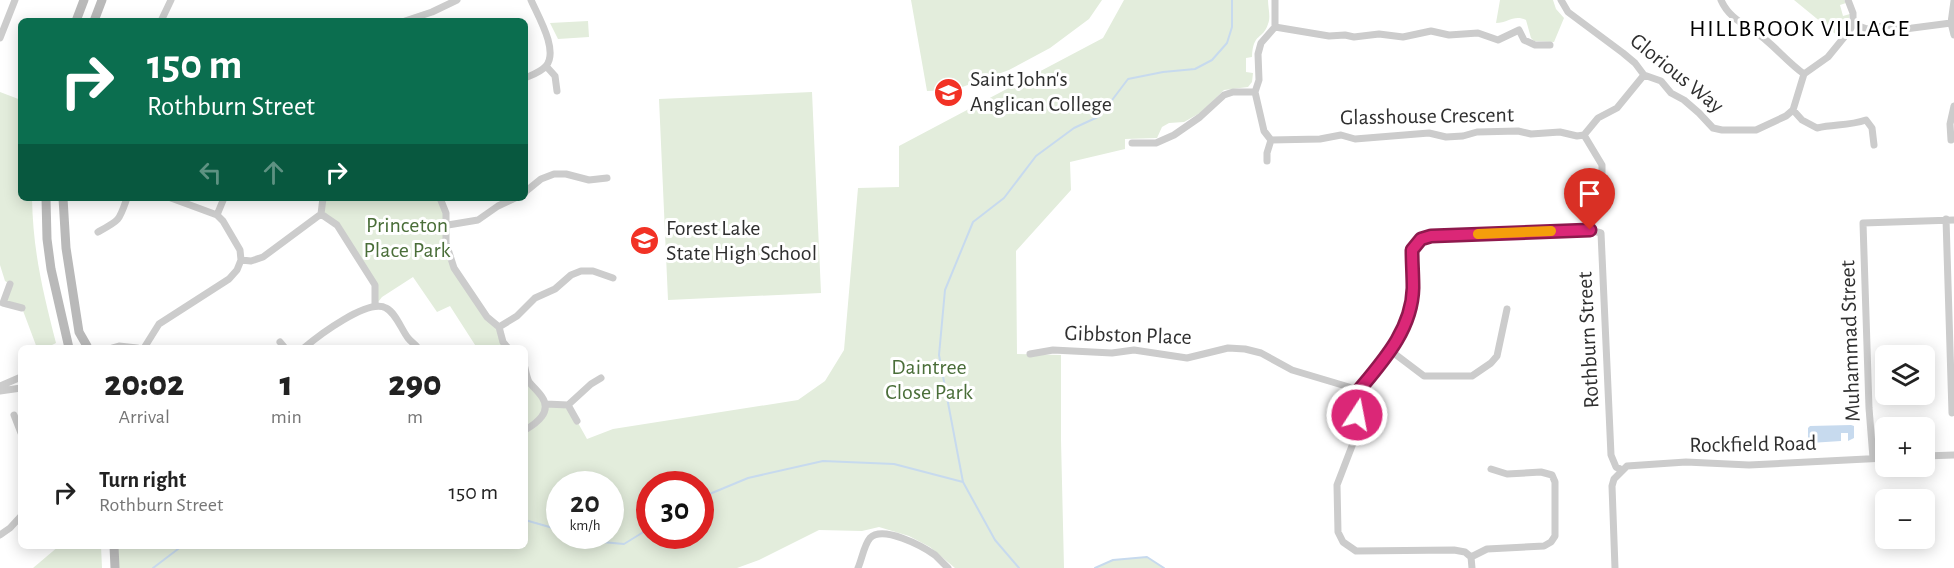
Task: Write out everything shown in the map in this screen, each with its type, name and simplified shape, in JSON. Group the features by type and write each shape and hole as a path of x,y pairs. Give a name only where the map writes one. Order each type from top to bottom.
{"main road":[{"path":"77,18 84,0"},
{"path":"95,18 102,0"},
{"path":"46,201 51,270 68,345"},
{"path":"63,201 66,248 79,332 88,345"},
{"path":"114,551 115,568"}],"street":[{"path":"0,38 15,0"},
{"path":"162,18 171,0"},
{"path":"414,18 458,0"},
{"path":"528,76 546,66 550,58 550,42 531,0"},
{"path":"1267,161 1271,140 1264,131 1255,92 1261,43 1275,27 1275,0"},
{"name":"Glorious Way","path":"1561,0 1568,12 1623,53 1644,75 1661,81 1671,93 1699,112 1713,128 1756,130 1786,116 1793,110"},
{"path":"1721,0 1725,10 1750,31 1766,40 1786,61 1804,74"},
{"path":"1848,0 1853,13 1853,24 1844,40 1828,57 1804,74 1793,110 1802,120 1817,128 1833,124 1851,125 1866,120 1872,128 1874,145"},
{"path":"1954,1 1951,23 1954,35"},
{"path":"1853,24 1867,28 1889,25 1905,29 1951,23"},
{"path":"1275,27 1329,36 1354,37 1379,33 1403,37 1431,31 1449,35 1478,33 1498,40 1519,30 1524,40 1535,45 1550,45"},
{"path":"546,66 555,76 557,91"},
{"path":"1602,177 1602,165 1584,135 1598,118 1617,108 1644,75"},
{"path":"1132,143 1156,143 1174,135 1200,117 1224,95 1233,92 1255,92"},
{"path":"1951,140 1950,124 1954,107"},
{"name":"Glasshouse Crescent","path":"1271,140 1320,139 1341,135 1355,139 1430,133 1446,137 1477,132 1508,131 1584,135"},
{"path":"528,190 541,179 554,174 566,174 589,180 607,178"},
{"path":"98,232 117,222 122,216 126,201"},
{"path":"146,345 159,324 229,279 237,270 241,260 240,250 223,220 217,214 180,201"},
{"path":"217,214 223,201"},
{"path":"241,260 251,261 263,257 321,214 323,201"},
{"path":"441,201 447,213 446,243 454,268 487,317 500,327 506,345"},
{"path":"448,225 478,220 509,201"},
{"path":"321,214 337,225 375,285 375,306"},
{"path":"1952,413 1946,219 1954,220"},
{"name":"Muhammad Street","path":"1873,458 1872,422 1869,408 1863,223 1946,219"},
{"name":"Rothburn Street","path":"1359,390 1391,351 1402,332 1413,289 1412,250 1421,239 1431,236 1590,230 1601,233 1611,455 1616,467 1622,470"},
{"path":"500,327 517,316 535,298 555,289 571,275 581,271 593,271 613,278"},
{"path":"10,284 2,305 22,308"},
{"path":"308,345 323,332 364,308 375,306 384,306 391,311 415,345"},
{"path":"1391,351 1424,376 1472,376 1497,356 1507,309"},
{"name":"Gibbston Place","path":"1030,354 1053,350 1112,353 1134,350 1187,358 1228,348 1245,349 1261,353 1292,370 1359,390"},
{"path":"0,386 18,378"},
{"path":"546,404 568,405 601,378"},
{"path":"528,380 546,404 544,413 537,423 528,428"},
{"path":"0,391 18,388"},
{"path":"1359,390 1357,397 1358,433 1337,484 1338,532 1343,542 1352,549 1363,552 1454,550 1465,552 1471,557 1472,568"},
{"path":"568,405 577,421"},
{"path":"14,415 18,425"},
{"path":"1935,456 1954,455"},
{"name":"Rockfield Road","path":"1622,470 1633,465 1665,463 1749,465 1873,458"},
{"path":"1471,557 1487,549 1544,546 1555,536 1555,482 1552,476 1541,472 1507,474 1491,469"},
{"path":"1615,568 1612,486 1614,479 1622,470"},
{"path":"0,535 18,519"},
{"path":"858,568 868,541 872,535 879,532 888,533 920,546 948,568"}],"green space":[{"path":"911,0 1102,0 1089,19 1050,48 1009,70 954,90 927,91"},
{"name":"Daintree Close Park","path":"1124,0 1268,0 1268,24 1254,44 1252,57 1246,58 1246,72 1253,73 1252,82 1248,87 1224,90 1200,113 1184,122 1169,123 1162,127 1157,138 1125,139 1125,149 1070,162 1071,190 1016,251 1017,354 1061,355 1064,568 955,568 930,547 909,536 879,527 862,531 819,530 759,560 737,568 119,568 118,549 528,549 528,373 545,404 568,405 587,439 613,429 798,400 825,381 844,350 858,188 899,187 899,146 1103,38"},
{"path":"1500,0 1553,0 1556,9 1564,18 1554,42 1534,41 1526,20 1522,18 1496,23"},
{"path":"1794,0 1844,0 1846,3 1840,5 1843,16 1850,14 1847,24 1838,36"},
{"path":"588,21 589,37 558,39 550,23"},
{"path":"0,92 18,99 18,201 32,201 37,254 56,343 36,345 22,308 3,303 10,284 5,281 0,265"},
{"path":"812,92 821,293 668,300 659,99"},
{"name":"Princeton Place Park","path":"323,201 442,201 449,256 487,317 499,327 507,345 475,345 450,306 437,312 413,277 382,297 375,306 374,285 337,225 321,214"},
{"path":"55,549 101,549 102,568 33,568"},
{"path":"1147,557 1164,568 1095,568 1113,560"}],"water":[{"path":"1810,426 1854,426 1854,438 1848,441 1848,433 1841,433 1841,441 1810,443 1808,441"}],"waterway":[{"path":"963,482 939,355 945,290 973,222 1004,198 1036,156 1074,128 1100,116 1128,79 1195,69 1212,60 1227,43 1232,27 1232,0"},
{"path":"714,492 748,478 823,461 894,464 963,482 995,540 1019,568"},
{"path":"528,521 546,526"},
{"path":"624,544 636,537"},
{"path":"153,568 178,549"},
{"path":"1095,568 1113,560 1147,557 1164,568"}],"slow traffic":[{"path":"1478,234 1551,231"}],"place":[{"name":"Saint John's Anglican College","path":"949,92"},
{"name":"Forest Lake State High School","path":"645,241"}],"district":[{"name":"HILLBROOK VILLAGE","path":"1800,29"}],"route":[{"path":"1357,415 1359,390 1391,351 1402,332 1413,289 1412,250 1421,239 1431,236 1590,230"}]}
